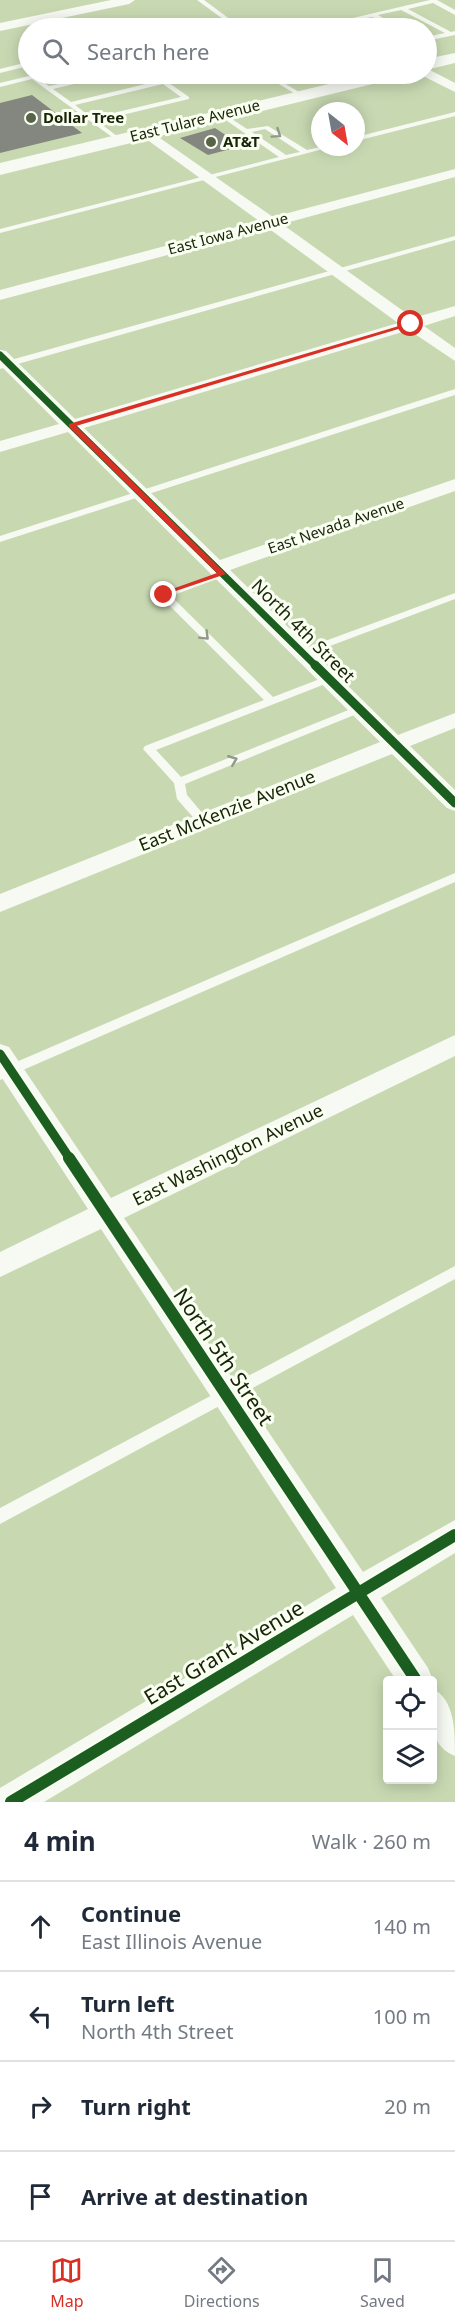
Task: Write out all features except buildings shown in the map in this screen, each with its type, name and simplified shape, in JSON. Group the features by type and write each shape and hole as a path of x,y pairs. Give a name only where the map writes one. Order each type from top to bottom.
{"main road":[{"path":"437,62 455,58"},
{"name":"East Tulare Avenue","path":"0,169 348,84"}],"street":[{"path":"43,18 129,0"},
{"path":"0,27 18,23"},
{"path":"437,78 455,88"},
{"path":"147,133 455,356"},
{"name":"East Iowa Avenue","path":"0,294 455,173"},
{"path":"0,447 455,311"},
{"name":"North 4th Street","path":"3,362 455,803"},
{"name":"East Nevada Avenue","path":"219,571 455,485"},
{"name":"East McKenzie Avenue","path":"0,903 455,720"},
{"name":"East Washington Avenue","path":"0,1264 455,1045"},
{"name":"North 5th Street","path":"4,1067 106,1213 413,1676"},
{"name":"East Grant Avenue","path":"11,1802 455,1535"},
{"path":"437,1712 455,1739"}],"lane":[{"path":"200,0 225,18"},
{"path":"359,18 437,1 455,13"},
{"path":"402,8 422,18"},
{"path":"373,15 379,18"},
{"path":"437,25 453,33"},
{"path":"437,37 453,33"},
{"path":"0,71 18,66"},
{"path":"0,85 18,81"},
{"path":"42,84 119,140"},
{"path":"48,88 67,84"},
{"path":"69,104 155,84"},
{"path":"91,120 187,98 167,84"},
{"path":"282,84 301,95"},
{"path":"365,138 455,114"},
{"path":"222,115 285,158"},
{"path":"246,132 266,126 305,153"},
{"path":"0,231 311,151"},
{"path":"3,362 455,238"},
{"path":"0,539 455,392"},
{"path":"219,571 164,595 271,701"},
{"path":"302,653 455,596"},
{"path":"203,821 181,796 179,782 149,749 329,679"},
{"path":"179,782 360,709"},
{"path":"4,1067 455,877"},
{"path":"0,1516 455,1272"}],"cycle path":[{"path":"0,355 455,803"},
{"path":"0,1054 413,1676"},
{"path":"11,1802 455,1535"}],"place":[{"name":"Dollar Tree","path":"31,118"},
{"name":"AT&T","path":"211,142"}],"route":[{"path":"164,595 222,574 71,426 411,324"}]}
